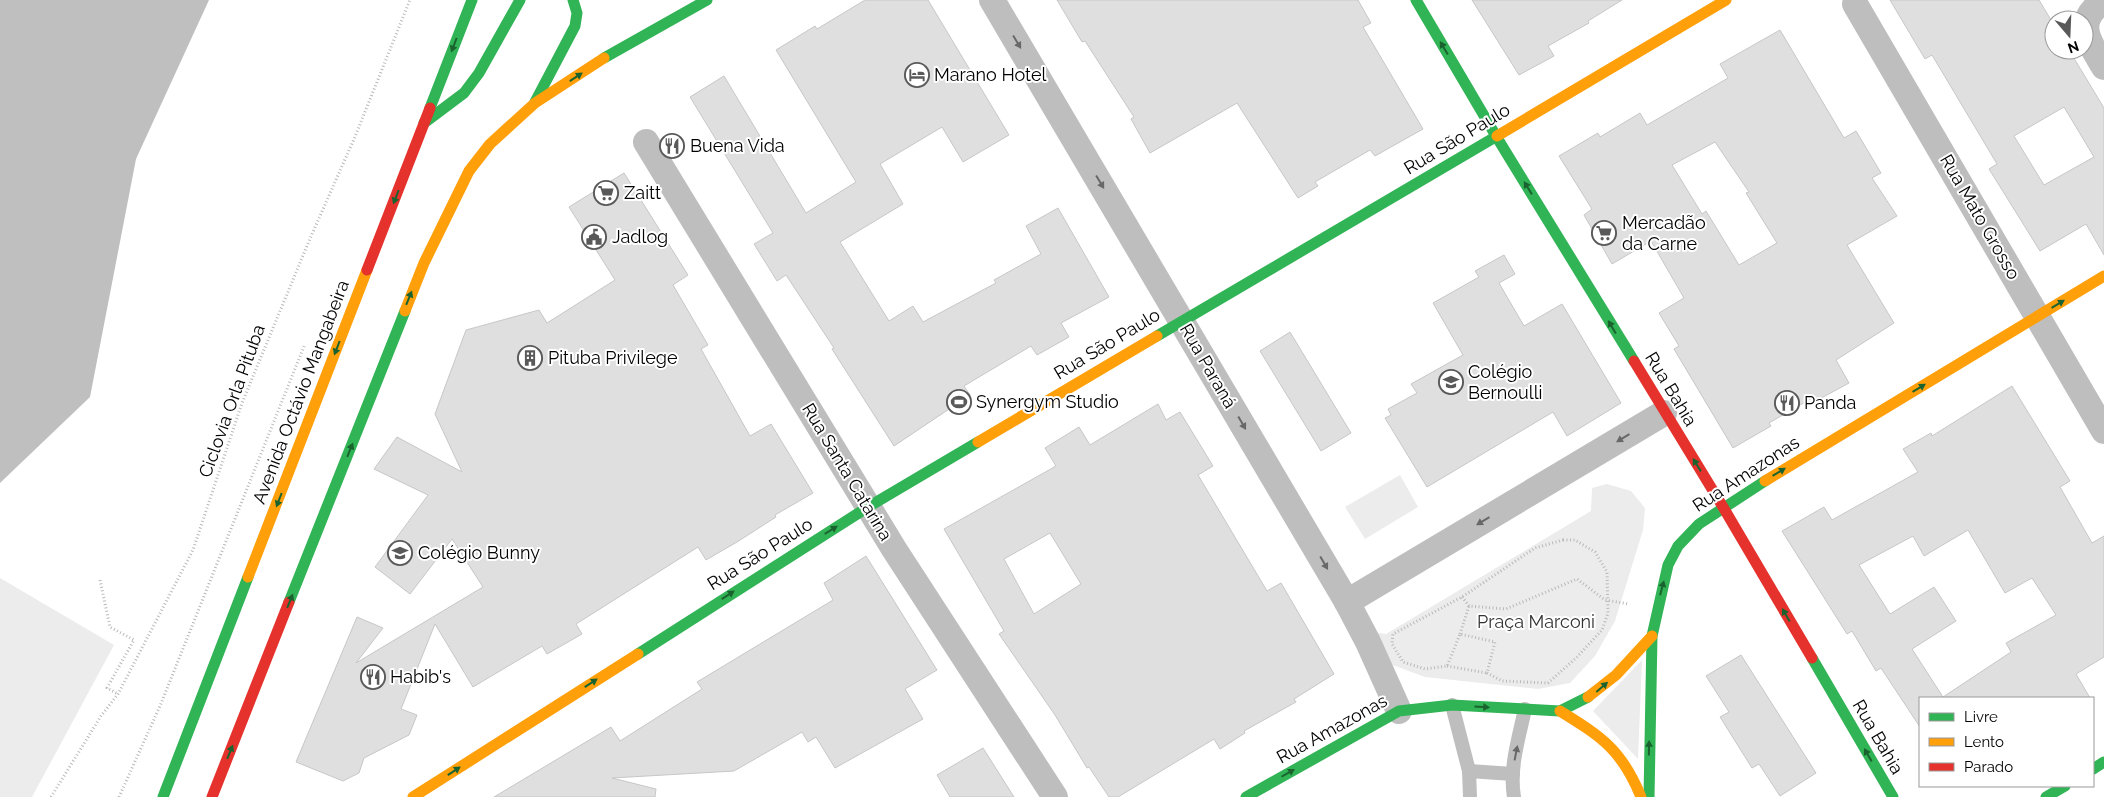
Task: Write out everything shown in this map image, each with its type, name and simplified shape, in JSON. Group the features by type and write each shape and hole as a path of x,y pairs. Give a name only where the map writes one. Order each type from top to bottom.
{"street":[{"name":"Avenida Octávio Mangabeira","path":"163,797 472,0"},
{"path":"424,123 447,107 469,86 488,58 520,0"},
{"path":"535,103 575,26 577,13 573,0"},
{"path":"212,797 424,263 469,171 490,144 535,103 602,60 708,0"},
{"name":"Rua Paraná","path":"992,0 1182,320 1346,602 1368,642 1399,711"},
{"name":"Rua Bahia","path":"1416,0 1664,413 1723,506 1893,797"},
{"name":"Rua São Paulo","path":"414,797 868,507 1726,0"},
{"path":"2104,1 2092,9 2086,23 2088,40 2104,67"},
{"name":"Rua Mato Grosso","path":"1855,4 2104,431"},
{"name":"Rua Santa Catarina","path":"646,142 868,507 1055,797"},
{"name":"Rua Amazonas","path":"1246,797 1399,711 1452,705 1560,711 1592,695 1616,674 1652,636 1668,566 1678,546 1699,524 1723,506 2104,276"},
{"path":"1346,602 1664,413"},
{"path":"1648,797 1652,636"},
{"path":"1560,711 1601,735 1614,747 1627,764 1641,797"},
{"path":"2046,797 2063,787"}],"lane":[{"path":"1452,705 1470,771 1470,797"},
{"path":"1514,797 1513,774 1525,709"},
{"path":"1470,771 1513,774"}],"path":[{"name":"Ciclovia Orla Pituba","path":"51,797 100,716 118,694 193,550 242,403 309,241 354,139 410,0"},
{"path":"119,797 160,706 309,335"},
{"path":"1563,540 1575,540 1595,552 1606,572 1608,613 1602,630 1577,657 1548,683 1502,681 1487,673 1447,666 1424,669 1404,662 1392,644 1393,634 1462,597 1535,548 1563,540"},
{"path":"1462,597 1469,606 1506,609 1577,579 1607,600 1657,609"},
{"path":"100,580 110,627 134,640 107,688 118,694"},
{"path":"1447,666 1469,606"},
{"path":"1460,634 1495,642 1487,673"}],"green space":[{"path":"1400,475 1418,507 1365,539 1345,507"},
{"name":"Praça Marconi","path":"1607,484 1631,491 1645,508 1643,530 1615,621 1595,656 1570,683 1538,689 1425,677 1390,664 1373,632 1386,634 1591,511 1592,488"},
{"path":"0,578 114,645 32,797 0,797"},
{"path":"1642,660 1638,759 1593,711"}],"shaded area":[{"path":"0,0 209,0 136,159 90,397 0,483"}],"building":[{"path":"865,0 928,0 1009,135 963,162 942,127 880,164 903,204 840,242 889,321 913,306 923,322 996,283 994,280 1041,254 1026,226 1058,208 1109,297 1061,323 1069,337 1037,355 1031,346 964,386 970,395 894,446 832,349 834,348 786,275 777,281 754,244 773,233 690,97 724,76 806,213 856,182 776,50 815,26 817,29"},
{"path":"1057,0 1358,0 1371,23 1363,27 1423,129 1375,156 1370,150 1315,182 1318,186 1298,198 1237,103 1150,153 1131,119 1134,117 1085,41 1082,42"},
{"path":"1472,0 1622,0 1588,21 1589,23 1548,46 1554,56 1519,75"},
{"path":"1890,0 2039,0 2045,10 2044,60 2075,60 2104,108 2104,255 2086,224 2040,251 1989,169 1997,164 1932,55 1925,59","holes":["2064,107 2094,157 2044,185 2014,136"]},
{"path":"1780,30 1844,138 1856,131 1881,173 1872,178 1897,216 1847,245 1894,323 1836,360 1849,383 1814,402 1812,398 1769,423 1771,426 1733,448 1674,349 1679,346 1659,313 1684,298 1651,241 1612,264 1584,215 1592,209 1559,156 1598,133 1600,137 1640,113 1647,125 1728,78 1720,64","holes":["1715,142 1749,192 1746,193 1777,243 1739,265 1706,211 1702,214 1672,165"]},
{"path":"624,173 688,275 673,285 708,345 701,349 750,436 771,424 813,493 775,515 776,517 706,560 698,547 576,624 582,634 547,654 542,646 473,687 435,624 401,709 417,715 409,735 364,758 359,773 343,781 296,762 357,617 383,628 356,663 483,587 452,539 410,594 375,567 428,495 374,469 397,437 462,472 435,414 466,330 539,310 547,323 615,280 569,207"},
{"path":"1504,255 1515,274 1499,283 1524,326 1562,304 1621,403 1567,436 1553,412 1427,487 1385,418 1391,415 1388,409 1417,393 1411,384 1463,355 1433,303 1479,277 1475,271"},
{"path":"1290,332 1351,433 1321,451 1260,351"},
{"path":"2012,386 2070,481 2060,487 2092,543 2104,536 2104,657 2076,674 2089,697 1943,697 1919,697 1919,725 1881,668 1876,671 1852,631 1847,634 1782,531 1824,507 1832,520 1918,472 1903,449 1931,433 1932,436","holes":["1968,530 2005,593 2032,578 2056,615 2006,643 2011,652 1943,697 1912,649 1956,621 1934,587 1890,614 1859,565 1913,536 1924,556"]},
{"path":"1158,404 1166,420 1180,412 1213,466 1198,475 1267,591 1281,583 1334,674 1294,699 1296,702 1244,731 1245,733 1220,749 1214,739 1118,797 1109,797 1089,767 1087,768 1055,715 999,634 1004,631 944,529 1056,466 1045,448 1079,427 1090,445","holes":["1050,533 1081,584 1034,614 1004,559"]},
{"path":"866,556 937,670 905,689 923,719 835,768 816,737 808,742 802,732 734,771 612,778 656,789 655,797 494,797 611,727 620,741 702,689 697,682 833,600 824,583"},
{"path":"1741,655 1816,773 1780,796 1759,764 1752,768 1720,717 1729,712 1706,676"},
{"path":"983,748 1014,797 950,797 937,775"}],"traffic: fast":[{"path":"430,108 472,0"},
{"path":"424,123 464,93 479,73 520,0"},
{"path":"535,102 575,26 577,13 573,0"},
{"path":"604,58 707,0"},
{"path":"1416,0 1496,136 1634,361"},
{"path":"1157,336 1497,136"},
{"path":"289,602 405,311"},
{"path":"638,654 868,507 978,442"},
{"path":"1649,797 1652,636 1668,565 1678,546 1699,524 1765,481"},
{"path":"163,797 248,577"},
{"path":"1812,658 1893,797"},
{"path":"1246,797 1399,711 1452,705 1560,711 1588,697"},
{"path":"2094,768 2104,762"},
{"path":"2046,797 2063,787"}],"traffic: slow":[{"path":"1497,136 1726,0"},
{"path":"405,311 424,263 469,171 490,144 535,103 604,58"},
{"path":"248,577 367,270"},
{"path":"1765,481 2104,276"},
{"path":"978,442 1157,336"},
{"path":"1588,697 1616,675 1652,636"},
{"path":"413,797 638,654"},
{"path":"1560,711 1588,729 1609,746 1626,767 1641,797"}],"traffic: jam":[{"path":"367,270 430,108"},
{"path":"1634,361 1812,658"},
{"path":"212,797 289,602"}],"place":[{"name":"Marano Hotel","path":"917,75"},
{"name":"Buena Vida","path":"672,146"},
{"name":"Zaitt","path":"606,193"},
{"name":"Mercadão da Carne","path":"1604,233"},
{"name":"Jadlog","path":"594,237"},
{"name":"Pituba Privilege","path":"530,358"},
{"name":"Colégio Bernoulli","path":"1451,382"},
{"name":"Synergym Studio","path":"959,402"},
{"name":"Panda","path":"1787,403"},
{"name":"Colégio Bunny","path":"400,553"},
{"name":"Habib's","path":"373,677"}]}
